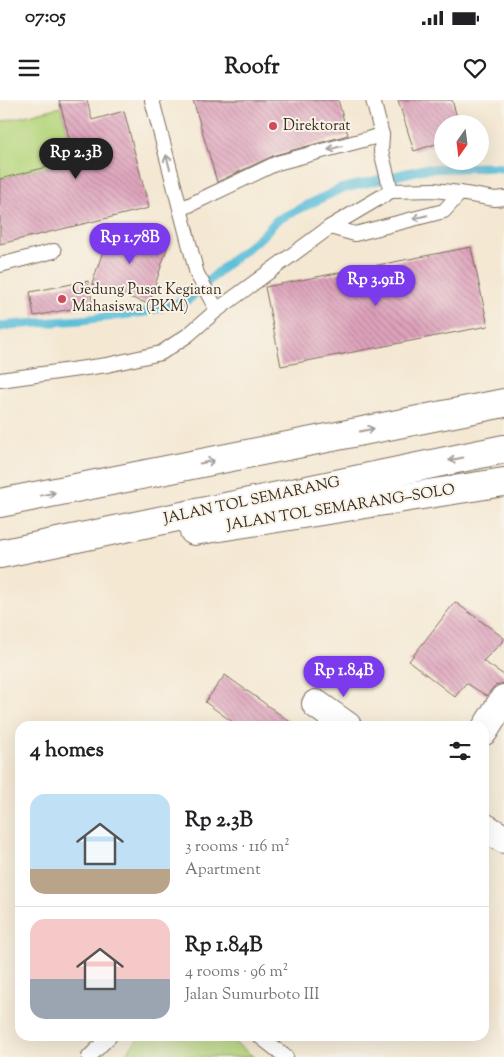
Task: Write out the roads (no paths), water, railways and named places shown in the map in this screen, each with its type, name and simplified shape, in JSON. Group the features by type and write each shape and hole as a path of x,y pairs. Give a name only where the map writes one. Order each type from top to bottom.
{"main road":[{"path":"0,503 504,403"},
{"name":"JALAN TOL SEMARANG","path":"0,554 504,449"},
{"name":"JALAN TOL SEMARANG–SOLO","path":"0,562 504,482"},
{"path":"489,724 504,699"},
{"path":"316,704 340,721"},
{"path":"489,830 504,839"}],"lane":[{"path":"152,100 198,274 214,304"},
{"path":"373,100 382,135 381,151 390,186"},
{"path":"181,209 277,163 382,135"},
{"path":"0,380 107,365 161,353 188,335 214,304 390,186 460,192 495,199 504,198"},
{"path":"330,227 355,234 444,211 460,192"},
{"path":"0,265 54,251"},
{"path":"89,1057 105,1041"},
{"path":"265,1041 286,1057"}],"waterway":[{"path":"0,327 145,312 188,300 226,265 261,237 277,220 340,189 424,169 504,168"}],"place":[{"name":"Direktorat","path":"273,126"},
{"name":"Gedung Pusat Kegiatan Mahasiswa (PKM)","path":"62,299"}]}
